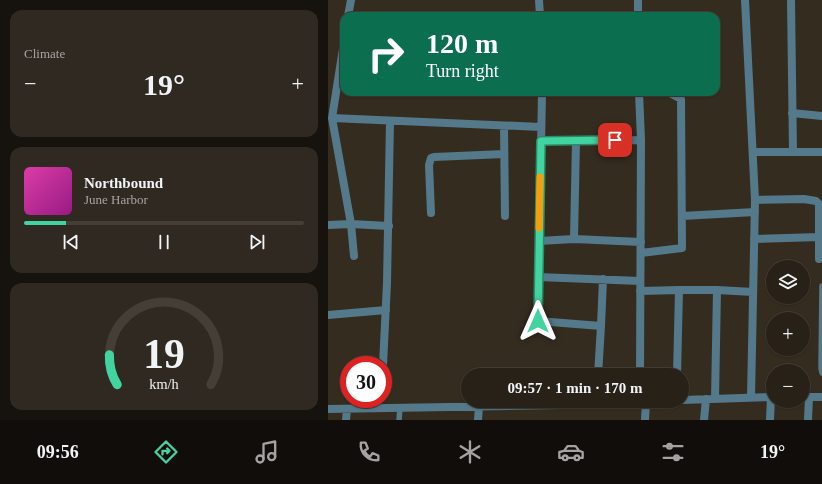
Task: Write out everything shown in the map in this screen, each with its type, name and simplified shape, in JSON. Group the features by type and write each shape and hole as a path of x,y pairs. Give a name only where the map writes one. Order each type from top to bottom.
{"street":[{"path":"349,12 351,0"},
{"path":"539,0 540,12"},
{"path":"638,0 638,12"},
{"path":"745,0 755,200 751,398"},
{"path":"791,0 793,152"},
{"path":"340,76 332,118 351,224 354,256"},
{"path":"542,96 538,321 601,326"},
{"path":"639,96 641,140 640,368"},
{"path":"640,252 682,248 681,99 675,96"},
{"path":"792,113 822,116"},
{"path":"332,118 541,128"},
{"path":"383,356 389,226 390,121"},
{"path":"504,126 505,216"},
{"path":"541,141 641,140"},
{"path":"574,239 576,141"},
{"path":"753,152 822,152"},
{"path":"431,213 429,165 431,158 504,154"},
{"path":"755,200 804,199 816,201 819,204 819,259"},
{"path":"682,216 755,212"},
{"path":"328,225 351,224 389,226"},
{"path":"754,239 819,238"},
{"path":"539,241 574,239 640,242"},
{"path":"538,277 640,281"},
{"path":"598,368 603,280"},
{"path":"677,368 679,290"},
{"path":"640,291 717,290 753,292"},
{"path":"715,399 717,290"},
{"path":"328,314 386,310"},
{"path":"689,400 766,397"},
{"path":"810,397 822,397"},
{"path":"704,420 706,399"},
{"path":"392,408 461,406"},
{"path":"328,409 380,408"},
{"path":"478,420 479,408"},
{"path":"643,408 645,420"},
{"path":"770,420 771,408"},
{"path":"807,408 808,420"},
{"path":"346,420 347,409"}],"lane":[{"path":"822,286 822,373"},
{"path":"399,420 400,408"}],"slow traffic":[{"path":"539,228 540,177"}],"route":[{"path":"538,321 541,141 615,140"}]}
